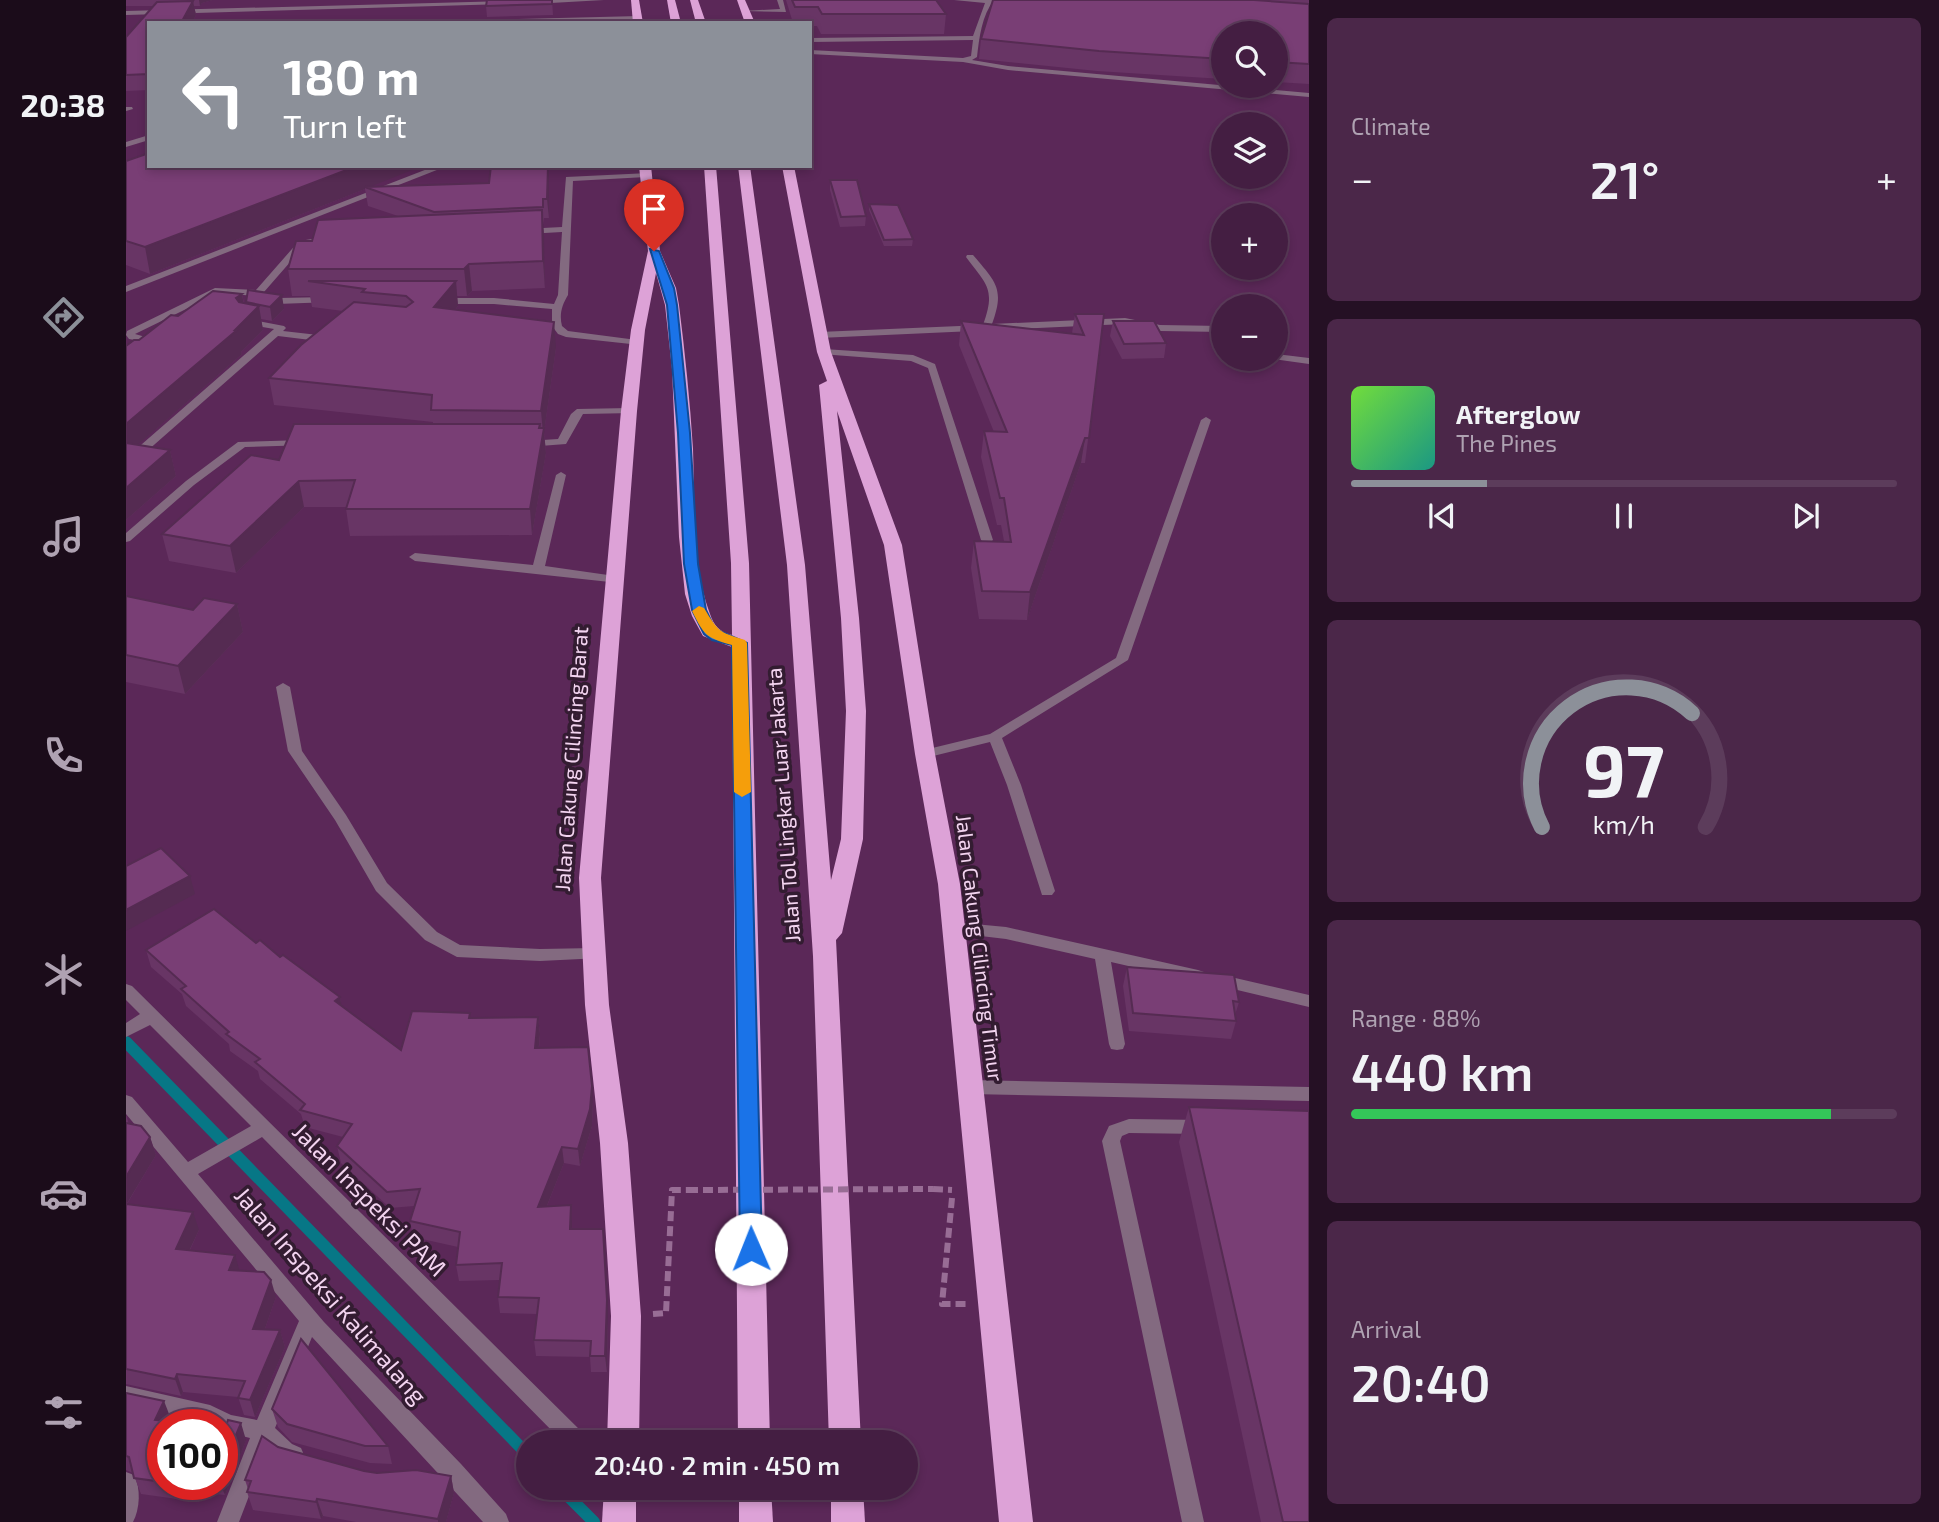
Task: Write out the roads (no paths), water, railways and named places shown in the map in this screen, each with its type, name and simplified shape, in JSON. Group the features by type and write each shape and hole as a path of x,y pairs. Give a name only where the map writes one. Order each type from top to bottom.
{"highway":[{"path":"635,0 638,20"},
{"path":"671,0 676,21"},
{"path":"694,0 700,21"},
{"path":"741,0 749,21"},
{"name":"Jalan Tol Lingkar Luar Jakarta","path":"710,168 740,564 754,1430"},
{"name":"Jalan Tol Lingkar Luar Jakarta","path":"744,168 796,565 825,956 845,1430"},
{"path":"788,168 821,343 850,618 856,711 852,839 825,956"},
{"name":"Jalan Cakung Cilincing Barat","path":"624,1430 625,1289 614,1143 597,1005 590,878 629,411 637,343 654,251 646,171"},
{"path":"654,251 669,288 672,305 684,433 691,564 699,610 709,631 717,637 740,643"},
{"name":"Jalan Cakung Cilincing Timur","path":"821,343 893,545 925,754 949,884 1016,1522"},
{"path":"755,1500 756,1522"},
{"path":"847,1500 848,1522"}],"street":[{"path":"529,2 601,0"},
{"path":"779,0 788,21"},
{"path":"957,0 990,1"},
{"path":"963,60 974,57 976,38 985,7 990,1"},
{"path":"126,13 425,2 517,2"},
{"path":"746,11 784,10"},
{"path":"150,21 157,12"},
{"path":"576,21 638,20"},
{"path":"812,40 976,38"},
{"path":"812,52 963,60 1008,68 1309,96"},
{"path":"126,145 147,137"},
{"path":"126,138 138,140"},
{"path":"126,289 438,168"},
{"path":"637,343 566,334 559,331 555,325 557,307 563,295 569,179 621,176 646,171"},
{"path":"510,232 565,229"},
{"path":"258,293 302,243 343,239"},
{"path":"971,257 994,287 998,300 987,326"},
{"path":"153,342 132,337 130,333 215,291 258,293 267,298 290,302 345,300"},
{"path":"426,301 494,301 557,307"},
{"path":"821,343 987,326 1125,321 1160,328 1211,329"},
{"path":"126,464 276,333 280,326 248,322"},
{"path":"276,333 323,339 335,337"},
{"path":"821,343 921,360 932,366 987,540"},
{"path":"1288,358 1309,360"},
{"path":"516,443 562,442 576,414 581,411 629,411"},
{"path":"925,754 995,737 1122,660 1206,420"},
{"path":"275,455 279,443"},
{"path":"126,538 239,445 321,443"},
{"path":"538,569 561,475"},
{"path":"415,557 538,569 615,580"},
{"path":"283,687 295,751 341,818 381,887 431,936 457,951 540,955 595,954"},
{"path":"995,737 1023,810 1047,891"},
{"path":"953,928 1006,933 1309,1001"},
{"path":"1102,954 1117,1044"},
{"name":"Jalan Inspeksi PAM","path":"126,990 139,1023 565,1430"},
{"path":"970,1087 1309,1094"},
{"name":"Jalan Inspeksi Kalimalang","path":"126,1102 191,1169 310,1320 498,1522"},
{"path":"1193,1522 1111,1141 1115,1131 1129,1126 1226,1127"},
{"path":"191,1169 255,1132"},
{"path":"228,1522 262,1431 310,1320"},
{"path":"126,1396 210,1415 229,1424 262,1431 285,1452 313,1461"},
{"path":"425,1474 453,1471"},
{"path":"126,1482 126,1514"}],"waterway":[{"path":"126,1042 516,1443"},
{"path":"572,1500 594,1522"}]}
